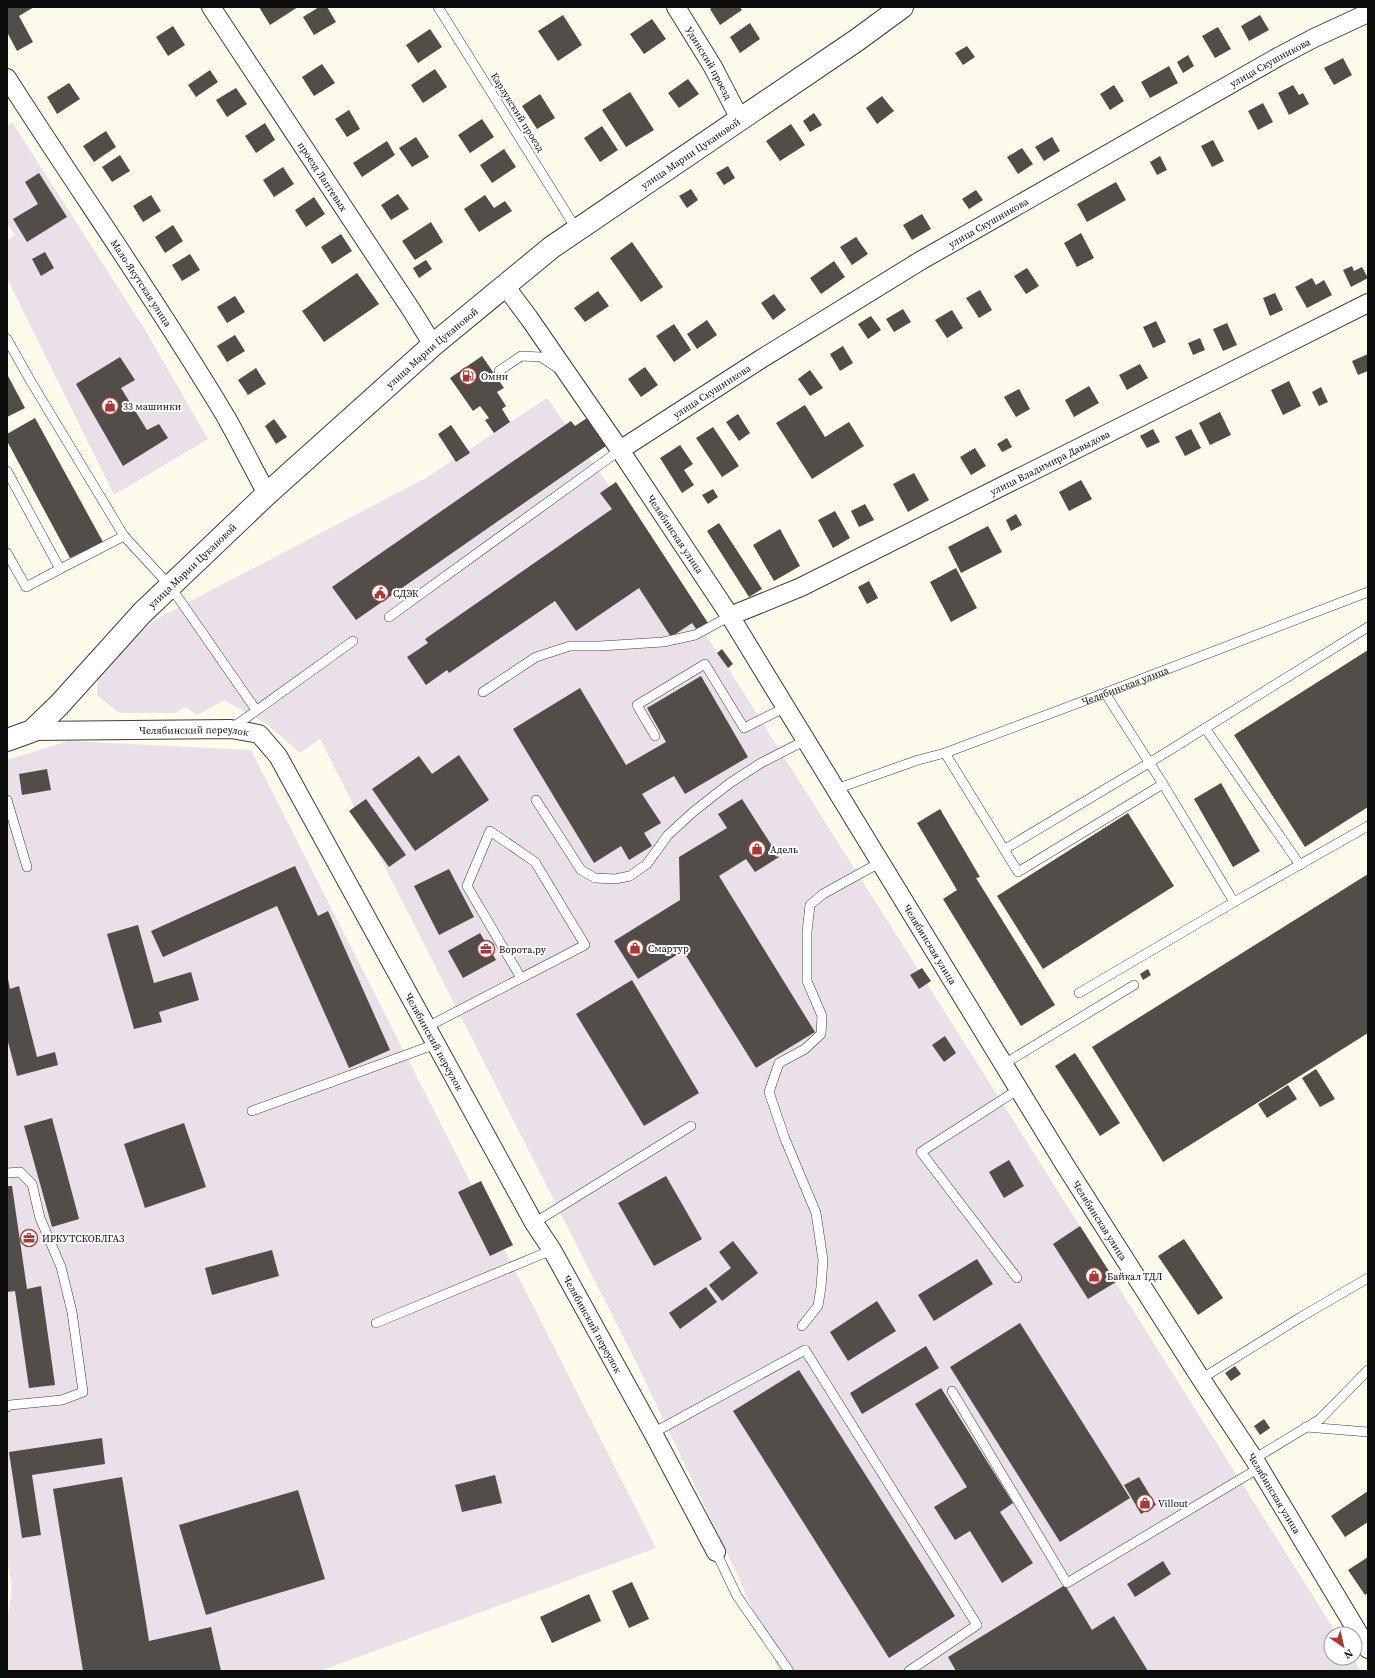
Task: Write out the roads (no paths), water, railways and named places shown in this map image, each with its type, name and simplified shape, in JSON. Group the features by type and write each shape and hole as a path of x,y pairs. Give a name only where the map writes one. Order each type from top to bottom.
{"street":[{"name":"проезд Лаптевых","path":"211,7 433,345"},
{"name":"Удинский проезд","path":"676,7 713,67 740,119"},
{"name":"улица Марии Цукановой","path":"7,740 32,731 59,705 142,613 267,494 433,345 552,247 902,7"},
{"name":"улица Скушникова","path":"620,450 761,359 920,261 1278,57 1314,38 1368,13"},
{"name":"Мало-Якутская улица","path":"7,78 68,173 163,315 226,418 267,494"},
{"name":"Челябинская улица","path":"505,286 620,450 730,616 1019,1089 1256,1464 1368,1649"},
{"name":"улица Владимира Давыдова","path":"730,616 801,586 1368,303"},
{"name":"Челябинский переулок","path":"32,731 230,729 259,734 278,756 534,1223 552,1250 653,1433 716,1552"}],"lane":[{"name":"Карлукский проезд","path":"438,7 577,230"},
{"path":"7,340 124,536 170,586 256,710"},
{"path":"499,371 521,356 541,357 568,375"},
{"path":"389,617 620,450"},
{"path":"7,471 60,569"},
{"path":"7,553 26,587 124,536"},
{"name":"Челябинская улица","path":"836,789 918,760 945,753 1368,592"},
{"path":"483,692 536,657 570,646 600,646 663,642 695,635 730,616"},
{"path":"1005,849 1368,627"},
{"path":"230,729 354,641"},
{"path":"655,736 637,705 705,664 744,728 786,707"},
{"path":"1105,693 1163,784 1234,902"},
{"path":"1205,728 1300,865"},
{"path":"536,800 581,870 595,878 615,879 630,876 647,864 668,835 693,812 730,783 761,763 806,740"},
{"path":"945,753 1018,872 1163,784"},
{"path":"7,800 27,867"},
{"path":"1079,992 1368,826"},
{"path":"427,1027 586,945 535,862 490,831 466,886 521,978"},
{"path":"802,1326 818,1306 823,1260 816,1213 785,1139 769,1092 779,1063 805,1049 821,1034 822,1016 807,981 807,932 810,905 823,894 881,862"},
{"path":"1004,1064 1134,985"},
{"path":"252,1111 436,1044"},
{"path":"1017,1278 920,1152 1019,1089"},
{"path":"534,1223 691,1126"},
{"path":"7,1173 20,1172 32,1184 40,1218 61,1267 72,1312 83,1392 62,1400 10,1405 7,1407"},
{"path":"376,1323 552,1250"},
{"path":"1201,1379 1301,1317 1368,1278"},
{"path":"653,1433 806,1350 977,1625 909,1671"},
{"path":"952,1391 1067,1583 1256,1464 1306,1427 1320,1419 1368,1370"},
{"path":"1306,1427 1368,1432"},
{"path":"716,1552 737,1596 789,1671"}],"place":[{"name":"Омни","path":"468,376"},
{"name":"33 машинки","path":"110,406"},
{"name":"СДЭК","path":"380,593"},
{"name":"Адель","path":"757,849"},
{"name":"Смартур","path":"635,948"},
{"name":"Ворота.ру","path":"486,949"},
{"name":"ИРКУТСКОБЛГАЗ","path":"29,1238"},
{"name":"Байкал ТДЛ","path":"1094,1276"},
{"name":"Villout","path":"1145,1503"}]}
